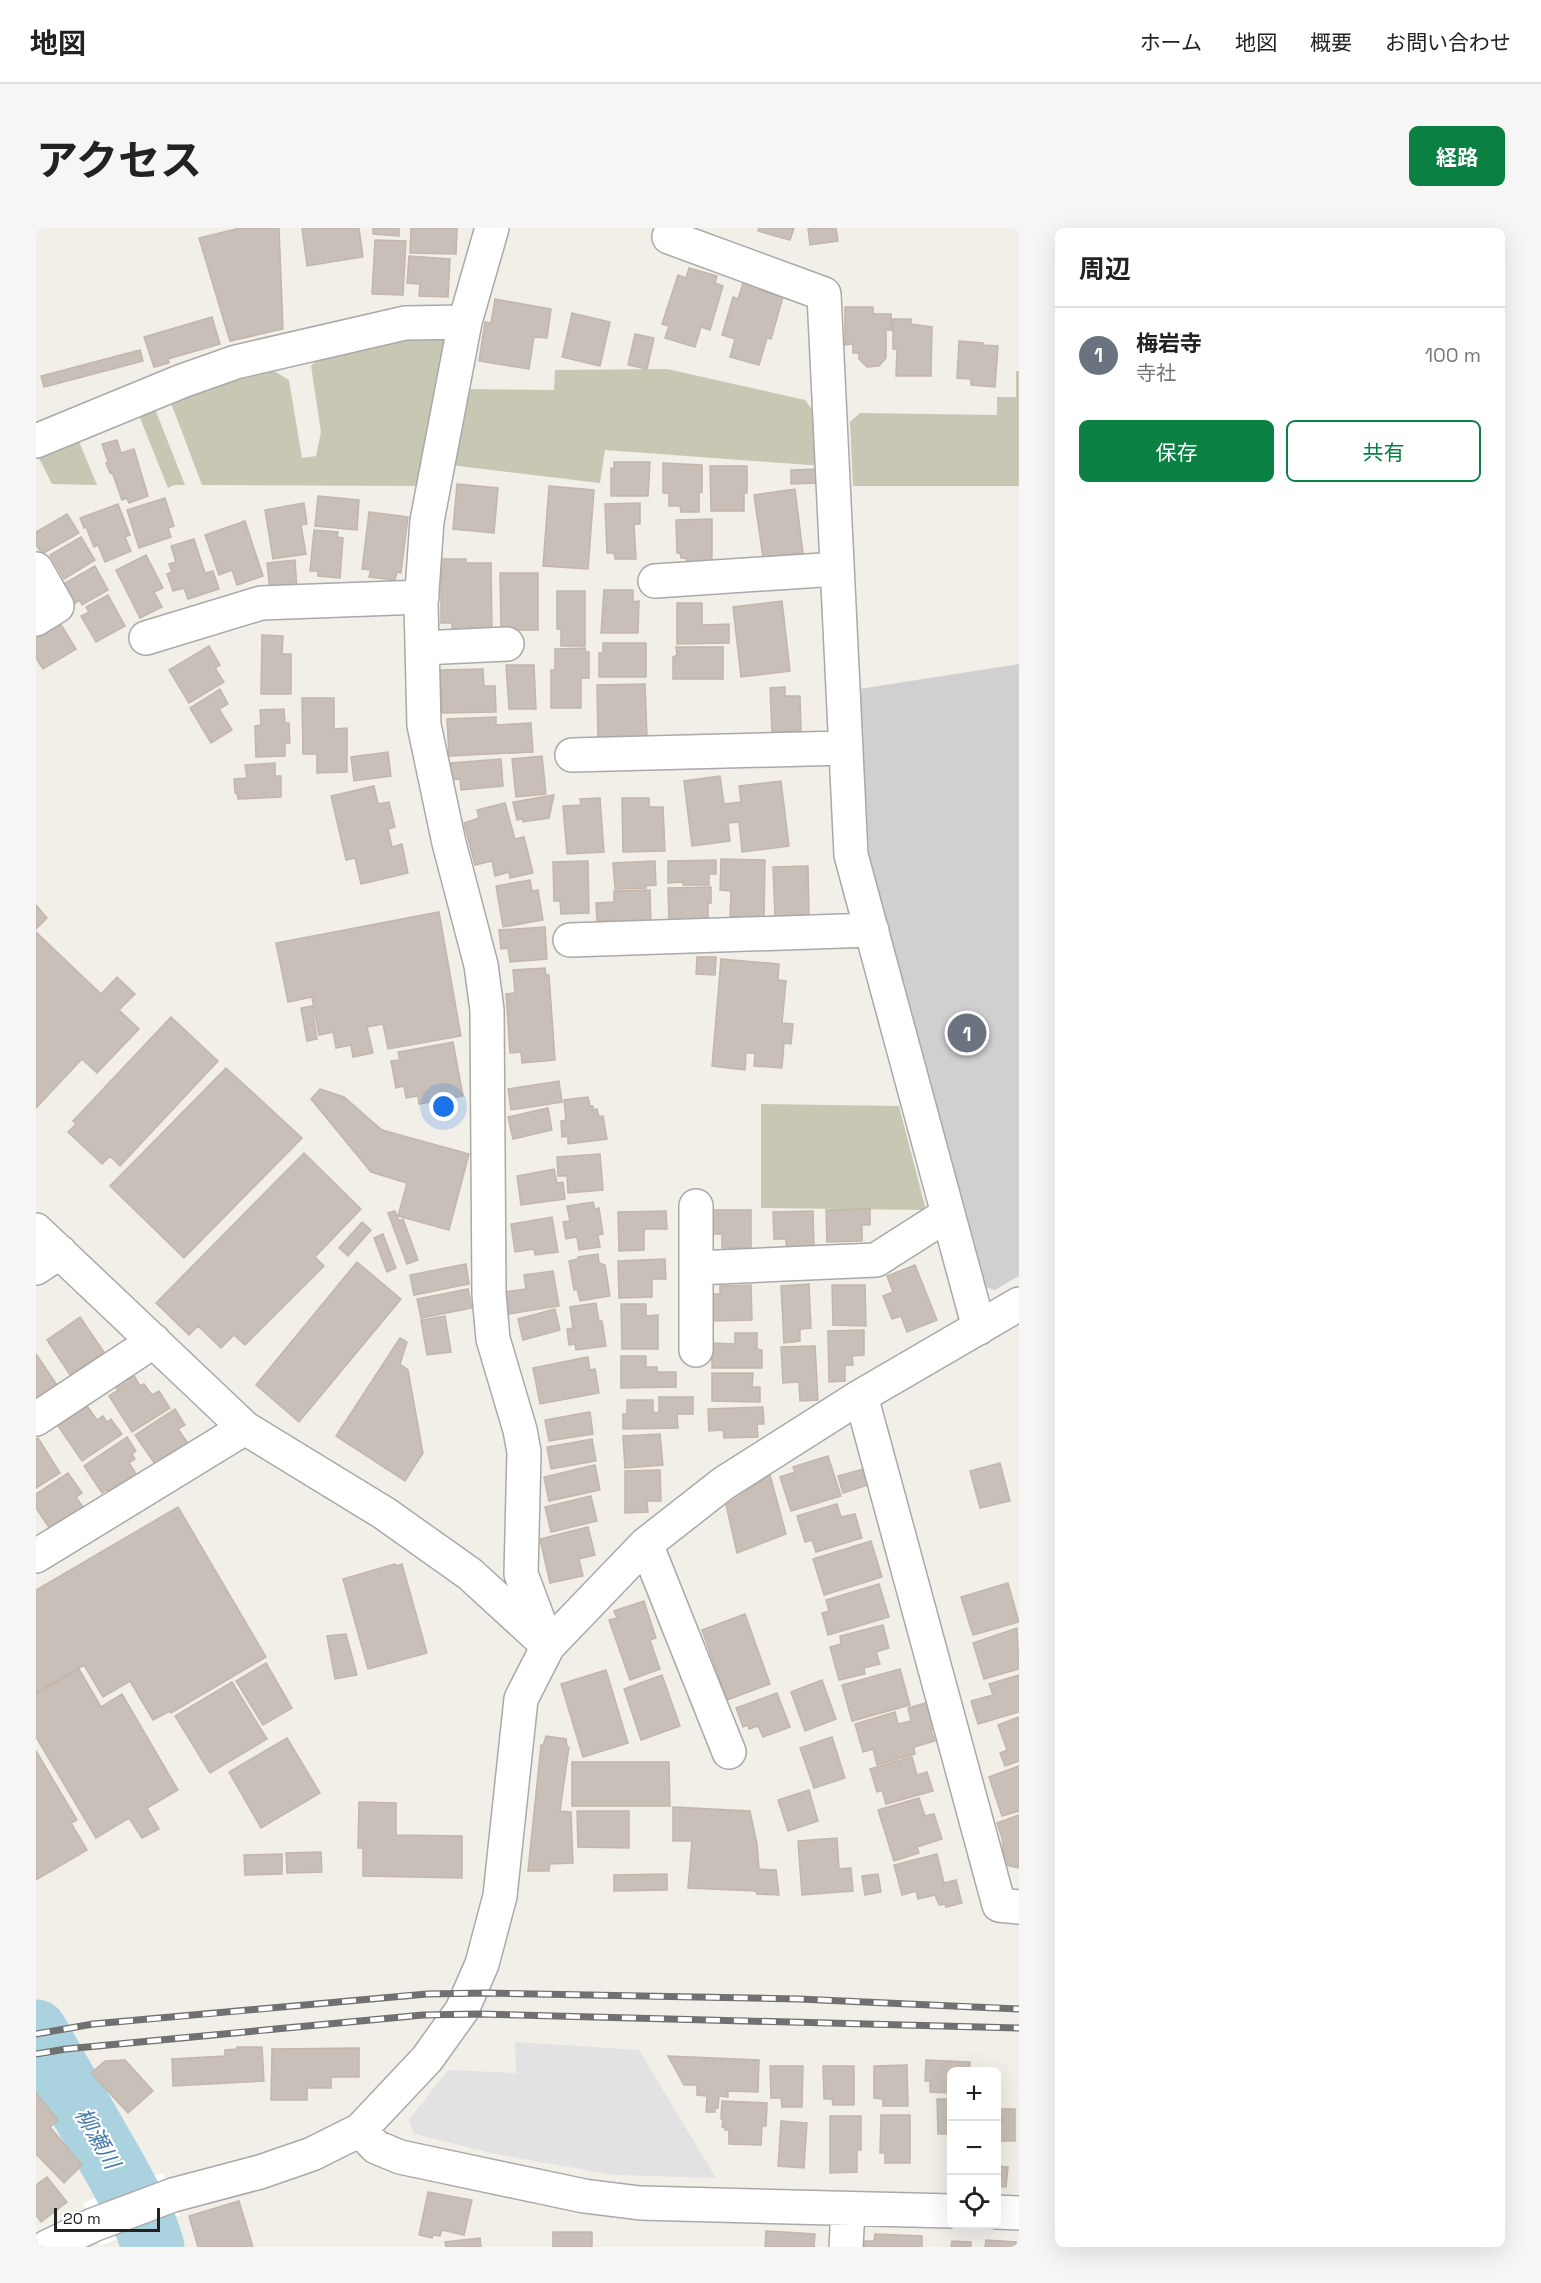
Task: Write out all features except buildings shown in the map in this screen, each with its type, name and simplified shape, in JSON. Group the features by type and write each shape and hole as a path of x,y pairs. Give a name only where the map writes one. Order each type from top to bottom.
{"street":[{"path":"492,228 465,322 427,521 422,597 424,725 449,843 481,965 487,1010 489,1294 493,1339 520,1430 524,1452 521,1574 548,1646"},
{"path":"670,233 824,294 851,855 979,1328"},
{"path":"36,441 182,381 236,362 405,323 465,322"},
{"path":"36,569 57,606 36,619"},
{"path":"656,582 837,569"},
{"path":"146,638 261,603 422,597"},
{"path":"422,648 507,644"},
{"path":"572,755 845,748"},
{"path":"570,940 872,930"},
{"path":"696,1206 696,1350"},
{"path":"696,1268 876,1260 948,1214"},
{"path":"36,1230 48,1260 154,1341 245,1428 384,1513 470,1574 548,1646"},
{"path":"47,2247 93,2225 173,2195 260,2172 301,2158 360,2130 427,2059 462,2010 482,1964 500,1896 521,1699 548,1646 646,1544 724,1483 861,1396 1019,1304"},
{"path":"36,1419 154,1341"},
{"path":"861,1396 999,1905 1019,1907"},
{"path":"36,1556 245,1428"},
{"path":"646,1544 729,1752"},
{"path":"360,2130 376,2147 400,2157 584,2196 640,2203 947,2211"},
{"path":"846,2247 848,2209"},
{"path":"1001,2212 1019,2213"}],"shaded area":[{"path":"448,328 422,486 202,485 171,403 223,384 274,371 289,380 302,458 316,456 321,432 311,366 316,361"},
{"path":"667,369 805,400 820,420 822,466 605,450 600,483 450,465 461,389 554,390 555,370"},
{"path":"1016,371 1019,371 1019,486 853,486 850,422 860,413 997,415 997,397 1016,397"},
{"path":"155,409 185,485 174,485 168,488 140,418 145,412"},
{"path":"78,439 97,485 52,484 37,454"},
{"path":"1019,664 1019,1276 995,1290 982,1286 869,854 859,689"},
{"path":"761,1104 899,1106 926,1210 761,1208"},
{"path":"515,2042 639,2050 716,2178 614,2175 495,2154 414,2134 409,2120 448,2070 516,2073"}],"pier":[{"path":"163,2173 180,2215 100,2246 83,2203"}],"waterway":[{"name":"柳瀬川","path":"36,2031 116,2170 146,2226 153,2247"}],"railway":[{"path":"36,2034 93,2024 427,1994 487,1993 799,1999 1019,2009"},
{"path":"36,2054 66,2049 423,2015 478,2014 1019,2028"}],"place":[{"name":"梅岩寺","path":"967,1033"}]}
